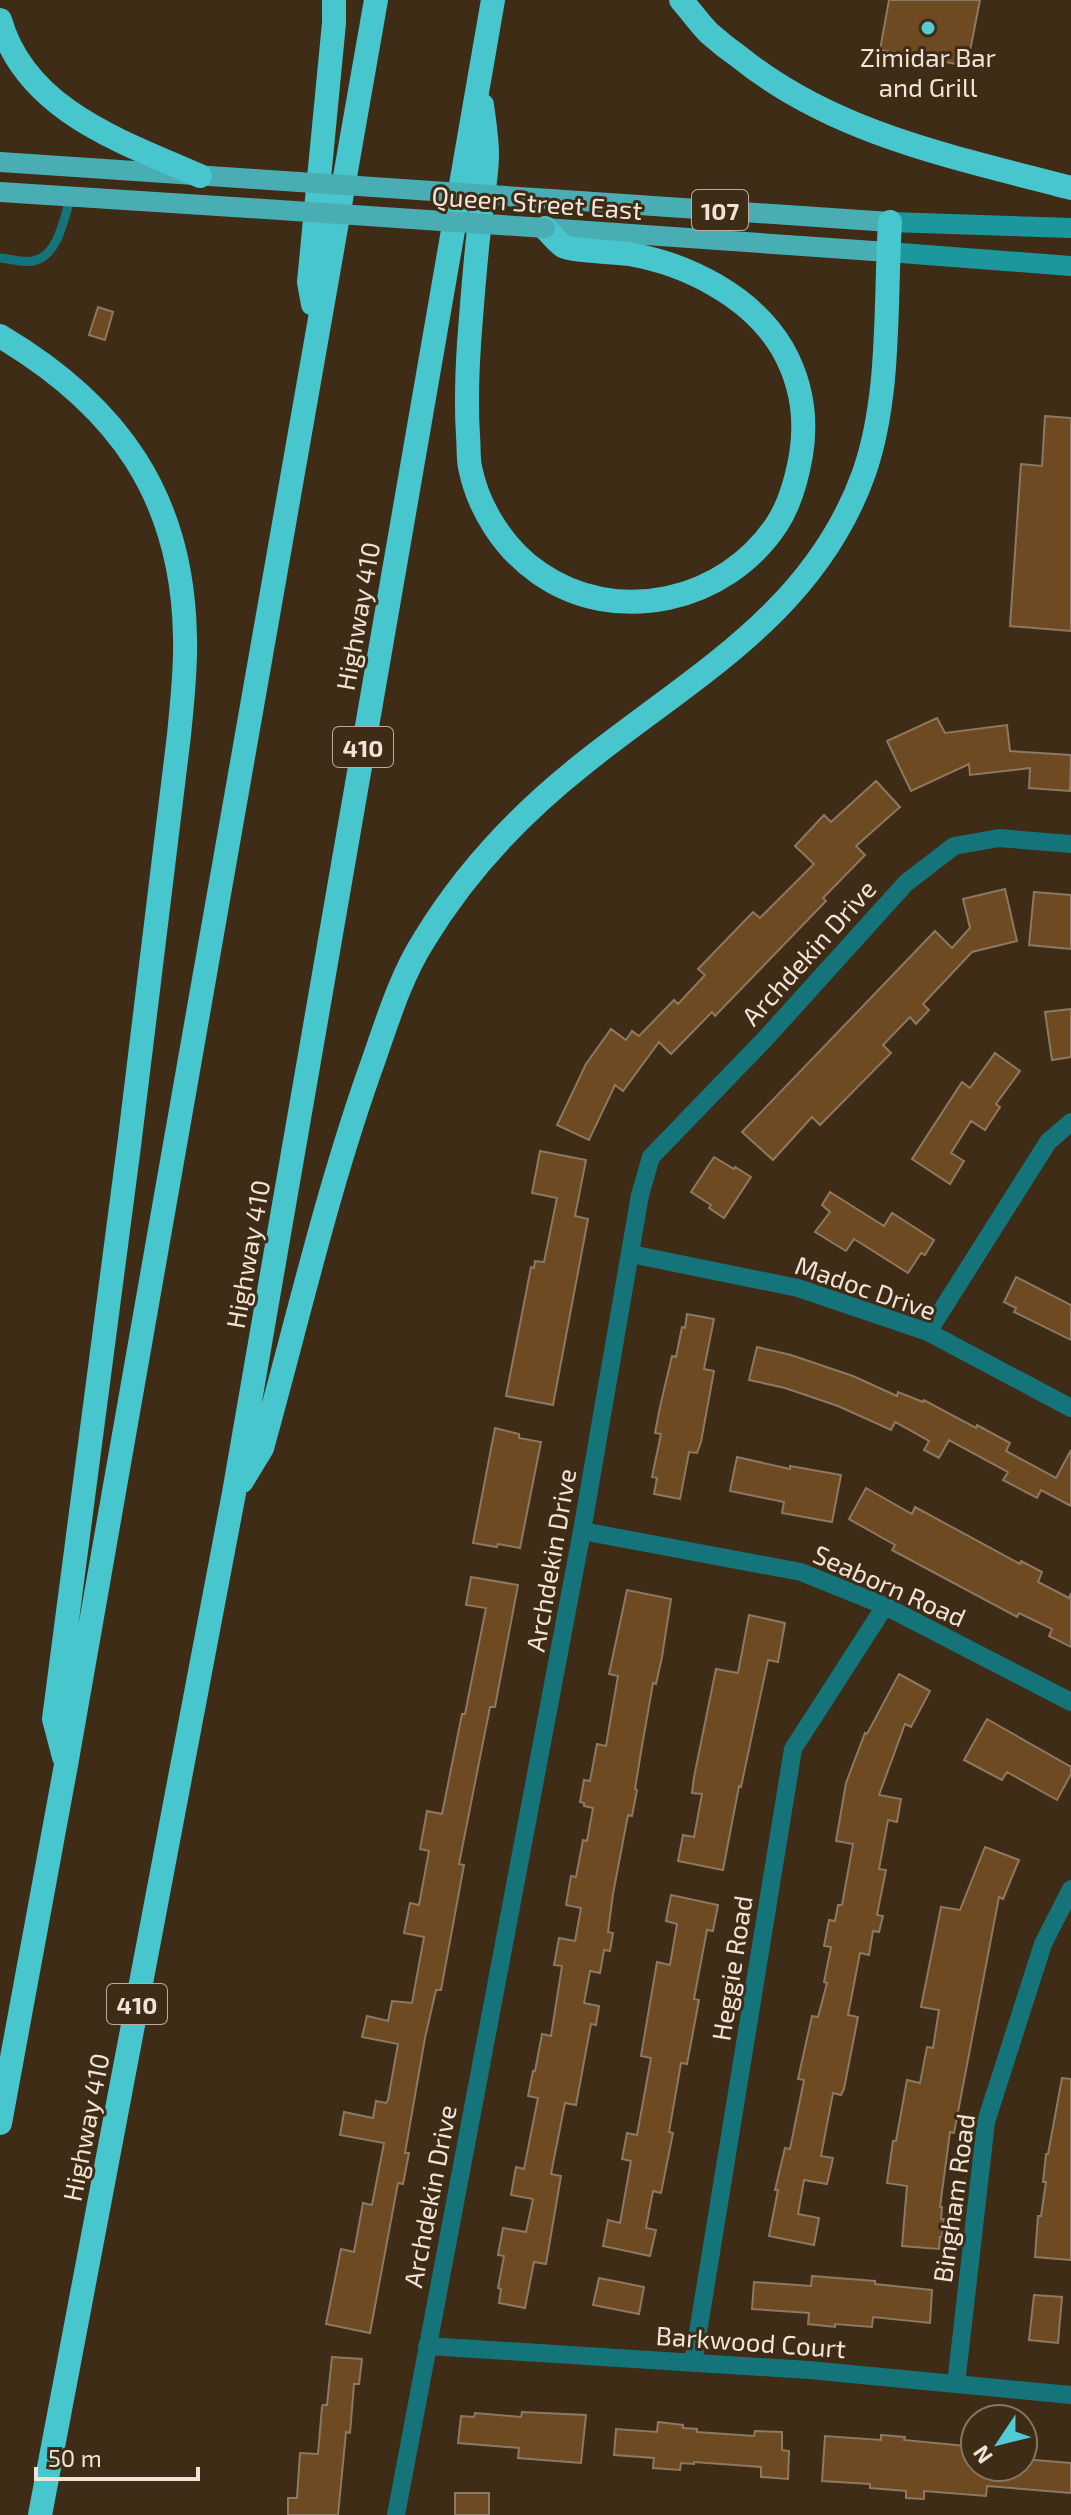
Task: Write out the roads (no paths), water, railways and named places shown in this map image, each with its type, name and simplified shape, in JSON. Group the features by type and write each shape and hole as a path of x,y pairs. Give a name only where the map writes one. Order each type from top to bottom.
{"highway":[{"path":"317,329 309,282 334,0"},
{"path":"0,2123 66,1765 376,0"},
{"name":"Highway 410","path":"40,2515 234,1493 493,0"},
{"path":"681,0 709,33 790,94 889,139 953,159 1071,188"},
{"path":"0,20 15,55 62,109 95,129 200,176"},
{"path":"479,76 487,154 465,402 470,466 479,496 493,524 513,551 539,573 566,588 597,598 626,602 660,601 712,584 741,565 759,548 778,523 788,502 798,472 804,426 801,394 790,363 768,328 752,311 716,286 681,269 640,256 565,248 545,228"},
{"path":"234,1493 262,1448 355,1112 397,993 423,940 482,860 525,814 580,766 693,681 768,619 792,595 843,523 865,469 879,414 890,222"},
{"path":"0,336 49,367 91,402 119,433 155,496 168,528 178,567 185,637 179,735 54,1719 66,1765"}],"main road":[{"name":"Queen Street East","path":"0,162 890,222 1071,228"},
{"name":"Queen Street East","path":"0,192 1071,266"}],"street":[{"name":"Archdekin Drive","path":"396,2515 582,1531 640,1195 651,1157 765,1039 906,883 954,846 999,838 1071,844"},
{"path":"928,1332 1048,1142 1071,1122"},
{"name":"Madoc Drive","path":"631,1254 798,1288 928,1332 1071,1408"},
{"name":"Seaborn Road","path":"582,1531 801,1572 885,1606 1071,1702"},
{"name":"Heggie Road","path":"693,2363 793,1749 885,1606"},
{"name":"Bingham Road","path":"956,2384 986,2122 1043,1944 1071,1889"},
{"name":"Barkwood Court","path":"427,2346 809,2370 1071,2395"}],"lane":[{"path":"0,258 34,261 44,255 54,246 71,196"}],"place":[{"name":"Zimidar Bar and Grill","path":"928,28"}]}
